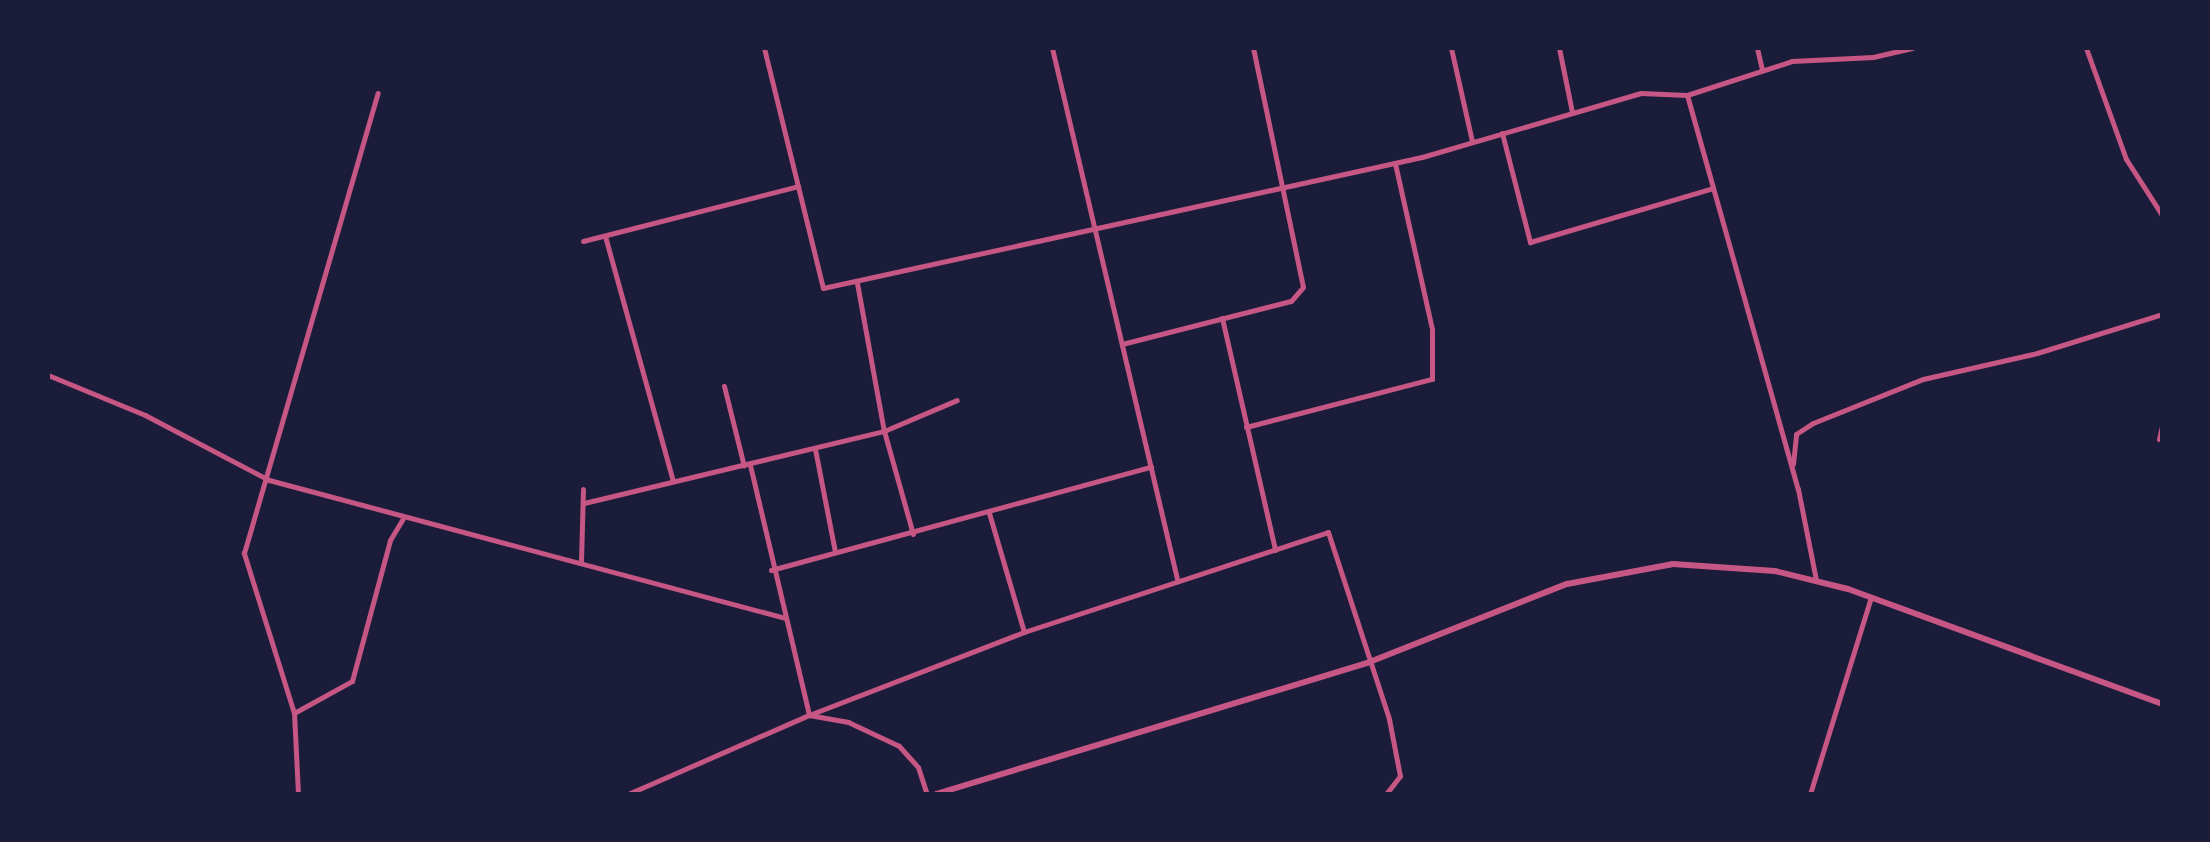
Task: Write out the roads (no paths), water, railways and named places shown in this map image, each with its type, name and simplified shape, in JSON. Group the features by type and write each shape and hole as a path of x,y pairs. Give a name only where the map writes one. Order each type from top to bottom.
{"street":[{"path":"764,48 823,288 1099,232 1160,212 1395,163 1657,90 1687,95 1812,57 1873,57 1912,48"},
{"path":"1052,48 1073,152 1099,232 1177,579"},
{"path":"1122,344 1291,301 1303,287 1280,189 1253,48"},
{"path":"1451,48 1472,141"},
{"path":"1559,48 1572,112"},
{"path":"1757,48 1762,70"},
{"path":"2086,48 2126,159 2162,215"},
{"path":"298,794 294,713 244,553 269,480 378,93"},
{"path":"1687,95 1710,189 1793,473 1816,580"},
{"path":"1502,133 1530,242 1710,189"},
{"path":"1246,427 1432,379 1432,329 1395,163"},
{"path":"583,241 798,186"},
{"path":"605,236 673,481"},
{"path":"857,283 884,431 913,534"},
{"path":"1793,473 1796,434 1813,423 1923,379 2037,353 2162,314"},
{"path":"1222,318 1275,550"},
{"path":"48,375 145,415 269,480 785,618"},
{"path":"724,386 809,715"},
{"path":"584,503 884,431 957,400"},
{"path":"2159,439 2162,426"},
{"path":"815,449 835,552"},
{"path":"771,570 913,534 1151,467"},
{"path":"581,561 583,489"},
{"path":"989,513 1024,632"},
{"path":"294,713 352,681 390,540 403,518"},
{"path":"628,794 809,715 1024,632 1177,579 1328,532 1367,663 1389,719 1399,768 1396,785 1386,794"},
{"path":"936,794 1367,663 1534,595 1611,574 1697,563 1816,580 1871,596 2160,703 2162,694"},
{"path":"1810,794 1871,596"},
{"path":"809,715 848,722 899,746 918,767 927,794"}]}
